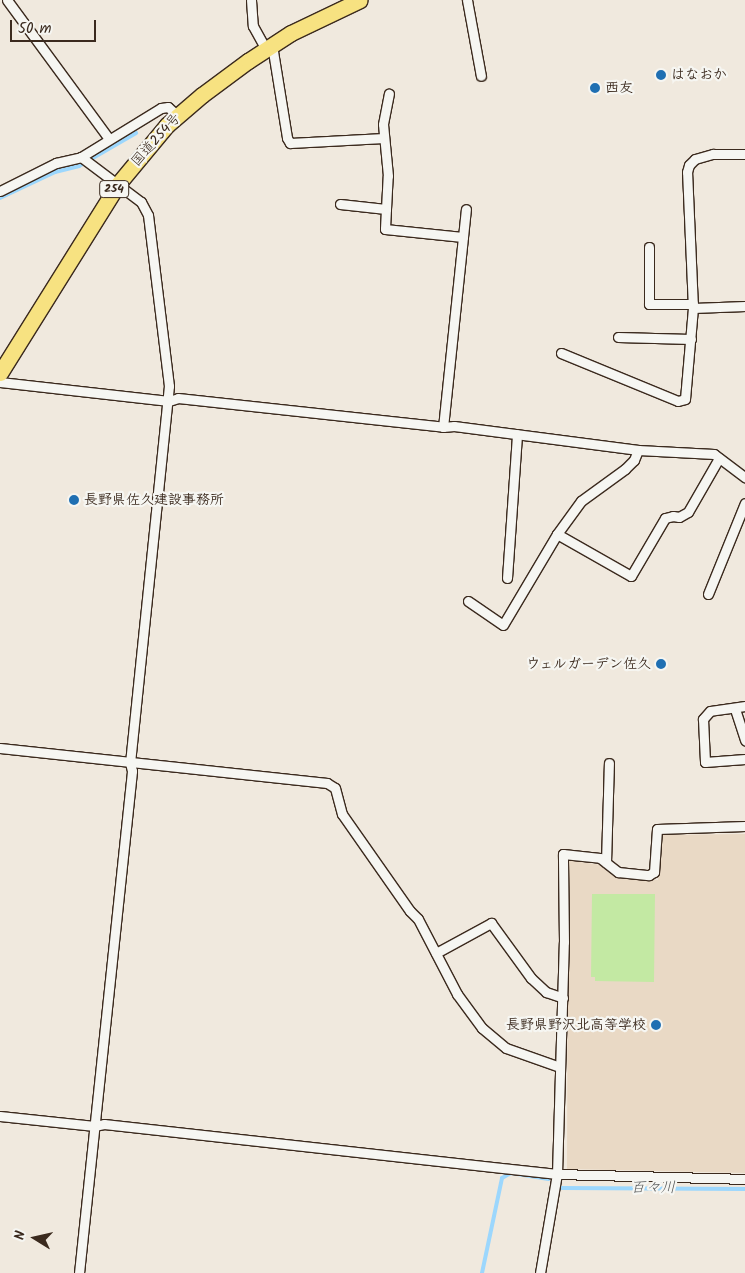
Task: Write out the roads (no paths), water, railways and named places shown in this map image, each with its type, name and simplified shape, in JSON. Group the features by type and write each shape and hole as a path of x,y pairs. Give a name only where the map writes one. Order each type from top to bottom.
{"highway":[{"name":"国道254号","path":"0,372 118,184 151,143 178,115 218,82 291,33 360,0"}],"street":[{"path":"7,0 109,139"},
{"path":"251,0 253,26 269,47 287,138 290,143 384,138"},
{"path":"467,0 481,76"},
{"path":"390,94 383,124 388,176 385,229 463,237"},
{"path":"0,191 56,163 81,157 161,108 168,107 178,115"},
{"path":"561,353 678,401 685,399 693,306 687,172 689,165 696,159 713,154 745,154"},
{"path":"79,1273 132,771 130,763 169,401 169,386 148,215 141,202 81,157"},
{"path":"340,204 386,209"},
{"path":"443,427 466,209"},
{"path":"649,247 649,304 745,306"},
{"path":"618,337 691,339"},
{"path":"0,382 169,401 178,398 443,427 454,426 638,450 714,454 745,477"},
{"path":"507,578 517,434"},
{"path":"468,601 503,625 557,534 581,501 625,469 634,460 638,450"},
{"path":"557,534 631,576 665,518 679,517 688,512 719,458"},
{"path":"708,594 745,503"},
{"path":"745,706 735,709 710,711 703,719 705,762 745,759"},
{"path":"735,709 745,740"},
{"path":"0,748 327,783 335,788 342,814 410,911 418,919 458,994 482,1028 506,1048 560,1067"},
{"path":"606,862 609,764"},
{"path":"540,1273 557,1174 563,998 563,854 600,858 618,872 649,875 654,872 656,829 745,826"},
{"path":"436,953 491,923 531,978 546,992 563,998"},
{"path":"0,1116 94,1126 104,1124 557,1174 745,1179"}],"waterway":[{"path":"0,198 55,172 79,166 136,133"},
{"path":"482,1273 502,1178 511,1173 549,1179"},
{"name":"百々川","path":"562,1188 745,1189"}],"place":[{"name":"はなおか","path":"661,75"},
{"name":"西友","path":"595,88"},
{"name":"長野県佐久建設事務所","path":"74,500"},
{"name":"ウェルガーデン佐久","path":"661,664"},
{"name":"長野県野沢北高等学校","path":"656,1025"}]}
